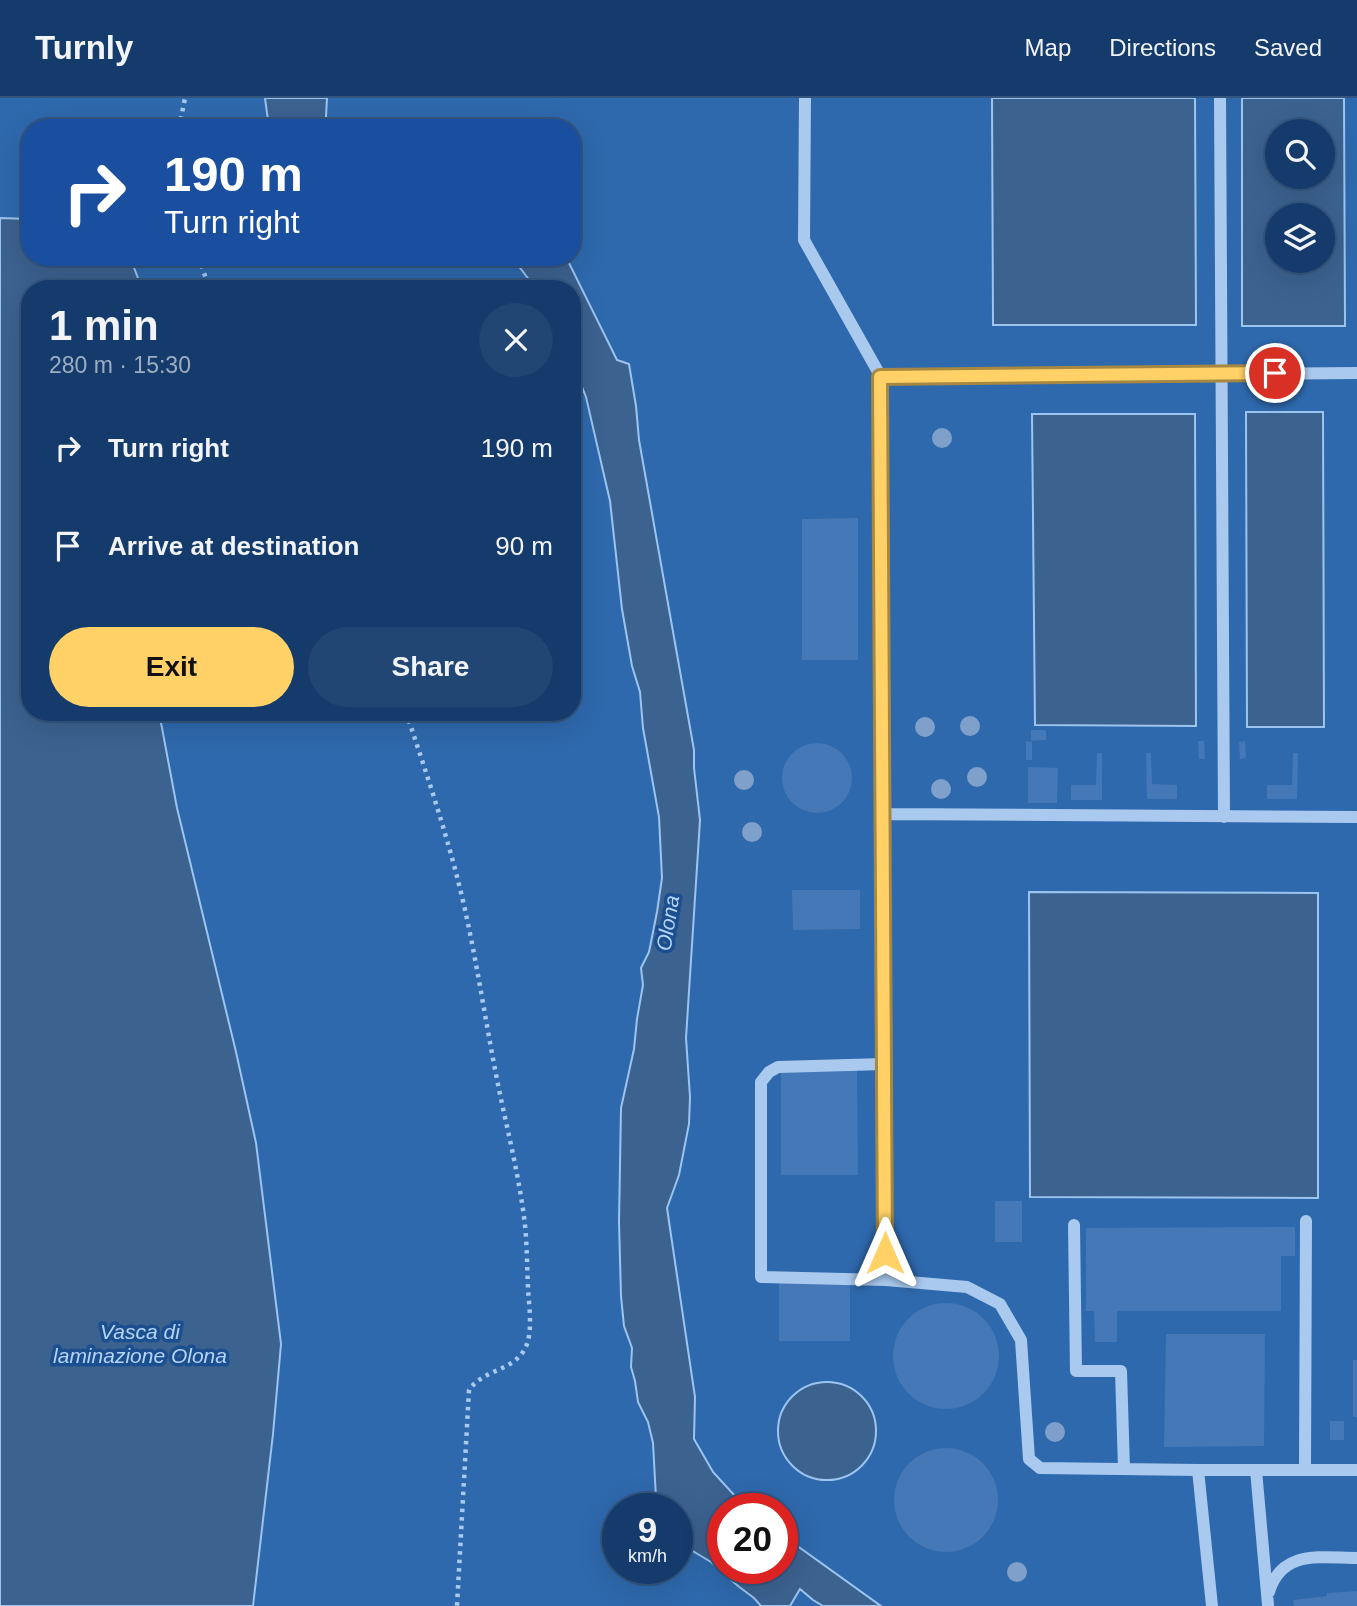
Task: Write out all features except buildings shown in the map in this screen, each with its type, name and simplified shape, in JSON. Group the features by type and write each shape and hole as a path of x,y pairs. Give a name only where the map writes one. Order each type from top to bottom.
{"street":[{"path":"805,98 804,240 880,377 886,1280"},
{"path":"1220,98 1223,817"},
{"path":"880,377 1357,373"},
{"path":"883,814 1357,817"},
{"path":"884,1065 779,1067 769,1072 761,1082 761,1277 886,1280 967,1287 1000,1304 1021,1340 1029,1459 1040,1468 1357,1470"},
{"path":"1305,1470 1306,1221"},
{"path":"1074,1225 1076,1371 1121,1371 1124,1469"},
{"path":"1256,1470 1268,1605"},
{"path":"1198,1471 1212,1606"},
{"path":"1268,1605 1272,1582 1288,1564 1299,1559 1357,1558"}],"path":[{"path":"181,119 185,98"},
{"path":"409,721 444,828 463,902 509,1136 527,1249 530,1324 527,1344 515,1362 487,1374 469,1390 457,1606"}],"shaded area":[{"path":"0,98 1357,98 1357,1606 0,1606"}],"water":[{"path":"265,98 327,98 327,119 268,119"},
{"path":"992,98 1195,98 1196,325 993,325"},
{"path":"1242,98 1344,98 1345,326 1242,326"},
{"name":"Vasca di laminazione Olona","path":"0,218 21,219 21,266 133,266 139,280 21,280 21,721 161,721 177,808 256,1143 281,1344 253,1606 0,1606"},
{"path":"519,266 570,266 577,280 529,280"},
{"name":"Olona","path":"581,287 617,360 629,364 639,440 694,750 700,820 686,1038 689,1124 679,1175 667,1208 695,1397 694,1439 713,1472 732,1493 707,1493 707,1560 693,1551 693,1493 656,1493 653,1443 648,1422 638,1402 631,1367 632,1348 624,1326 621,1296 621,1108 634,1049 643,985 641,968 649,952 662,878 659,817 643,728 640,692 632,666 622,609 610,501 581,384"},
{"path":"1246,412 1323,412 1324,727 1247,727"},
{"path":"1032,414 1195,414 1196,726 1035,725"},
{"path":"1029,892 1318,893 1318,1198 1030,1197"},
{"path":"827,1382 846,1385 862,1396 873,1412 876,1431 873,1450 862,1466 846,1477 827,1480 808,1477 792,1466 781,1450 778,1431 781,1412 792,1396 808,1385"},
{"path":"798,1546 881,1606 823,1606 800,1589 790,1606 761,1606 736,1584 798,1584"}],"route":[{"path":"885,1253 880,377 1275,373"}]}
